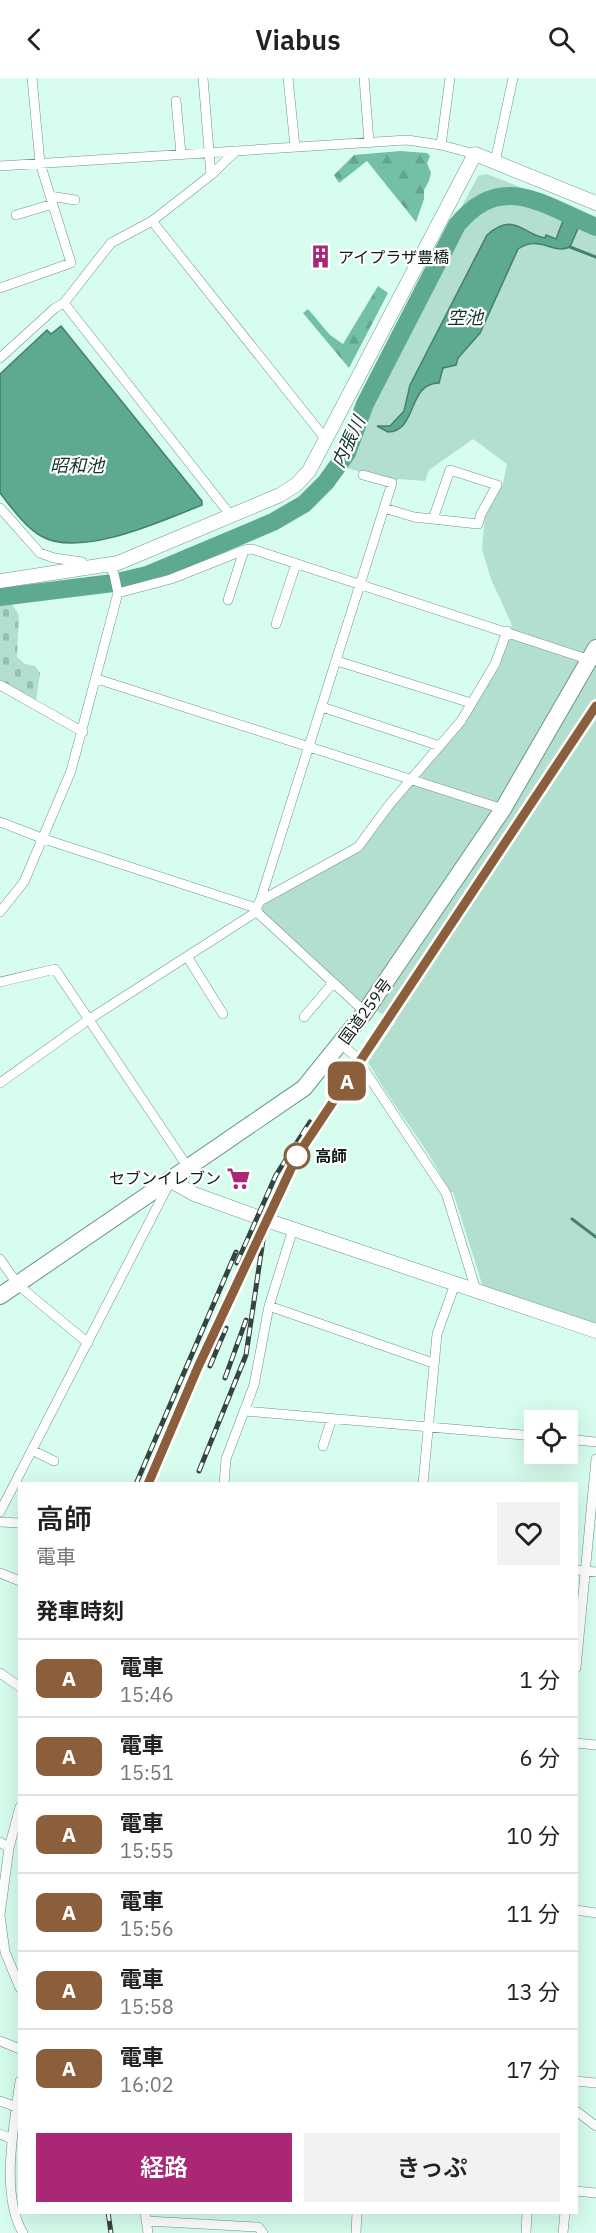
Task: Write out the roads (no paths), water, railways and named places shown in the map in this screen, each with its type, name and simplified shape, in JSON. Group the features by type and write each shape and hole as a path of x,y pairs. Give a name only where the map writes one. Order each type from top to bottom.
{"highway":[{"name":"国道259号","path":"0,1296 189,1169 304,1088 365,1012 503,809 593,654"}],"street":[{"path":"0,288 71,263 40,163 32,78"},
{"path":"203,78 211,175"},
{"path":"288,78 295,147"},
{"path":"364,78 369,142"},
{"path":"441,145 450,78"},
{"path":"495,162 513,78"},
{"path":"177,101 181,154"},
{"path":"0,166 406,140 441,145 475,154 596,203"},
{"path":"0,358 55,308 64,303 111,243 152,222 211,175 236,151"},
{"path":"0,581 86,570 112,570 280,495 297,484 309,471 324,437 475,154"},
{"path":"16,215 51,200 75,200"},
{"path":"152,222 324,437"},
{"path":"64,303 232,517"},
{"path":"384,508 414,517 478,524 497,485 450,470 433,519"},
{"path":"0,1083 88,1020 253,914 258,905 337,661 392,483 363,475"},
{"path":"0,508 40,553 54,558 82,562 86,570"},
{"path":"118,591 171,579 244,550 252,549 507,632 593,654"},
{"path":"228,600 244,550"},
{"path":"276,624 296,564"},
{"path":"0,912 24,882 71,771 97,679 118,591 112,570"},
{"path":"0,822 44,839 258,905 358,847 410,779 461,722 495,664 507,632"},
{"path":"337,661 471,703"},
{"path":"97,679 503,809"},
{"path":"0,686 83,732"},
{"path":"321,707 440,746"},
{"path":"258,905 259,914 365,1012"},
{"path":"188,957 223,1014"},
{"path":"0,982 55,969 189,1169"},
{"path":"304,1017 333,983"},
{"path":"341,1044 355,1056 446,1193 476,1290"},
{"path":"0,1512 171,1181 194,1194 293,1229 596,1331"},
{"path":"224,1482 226,1459 254,1385 268,1306 293,1229"},
{"path":"0,1259 18,1285 88,1343"},
{"path":"423,1482 432,1363 437,1334 454,1284"},
{"path":"268,1306 432,1363"},
{"path":"245,1411 524,1435"},
{"path":"323,1446 332,1418"},
{"path":"578,1440 596,1442"},
{"path":"32,1450 54,1461"},
{"path":"578,1629 581,1571 596,1459"},
{"path":"0,1522 18,1522"},
{"path":"581,1571 596,1572"},
{"path":"0,1573 18,1580"},
{"path":"0,1673 18,1686"},
{"path":"578,1743 596,1745"},
{"path":"18,1814 1,1892 0,1915 5,1952 18,1983"},
{"path":"0,1842 9,1848"},
{"path":"578,1910 596,1913"},
{"path":"0,2041 18,2048"},
{"path":"578,2081 596,2083"},
{"path":"18,2094 4,2180 13,2220 23,2233"},
{"path":"0,2101 16,2107"},
{"path":"578,2112 596,2126"},
{"path":"0,2134 12,2139"},
{"path":"578,2191 596,2193"},
{"path":"356,2233 357,2214"},
{"path":"526,2233 527,2214"},
{"path":"563,2233 565,2214"},
{"path":"148,2233 146,2217 213,2228 258,2227 263,2233"}],"water":[{"name":"空池","path":"564,218 579,226 570,247 557,249 533,243 518,249 480,333 458,358 456,365 443,368 439,383 429,385 422,391 404,424 397,430 388,432 377,426 390,426 404,411 410,385 487,235 496,228 511,224 537,236 545,238 546,235 556,239"},
{"name":"昭和池","path":"61,326 202,501 202,505 122,535 77,543 58,542 41,536 9,505 0,493 0,374 47,330 51,334"}],"waterway":[{"name":"内張川","path":"0,597 113,583 147,575 273,522 304,504 326,482 347,453 365,404 457,225 474,208 490,199 507,196 524,198 596,227"},
{"path":"570,247 596,257"},
{"path":"572,1219 596,1237"}],"railway":[{"path":"149,1482 198,1367 298,1156 596,706"},
{"path":"237,1263 276,1175 310,1122"},
{"path":"199,1471 246,1355 263,1240"},
{"path":"137,1482 236,1252"},
{"path":"225,1378 246,1320"},
{"path":"210,1366 226,1328"},
{"path":"108,2214 111,2233"}],"train":[{"name":"A","path":"149,1482 198,1367 297,1156 596,706"}],"place":[{"name":"アイプラザ豊橋","path":"320,257"},
{"name":"高師","path":"297,1156"},
{"name":"セブンイレブン","path":"239,1178"}]}
